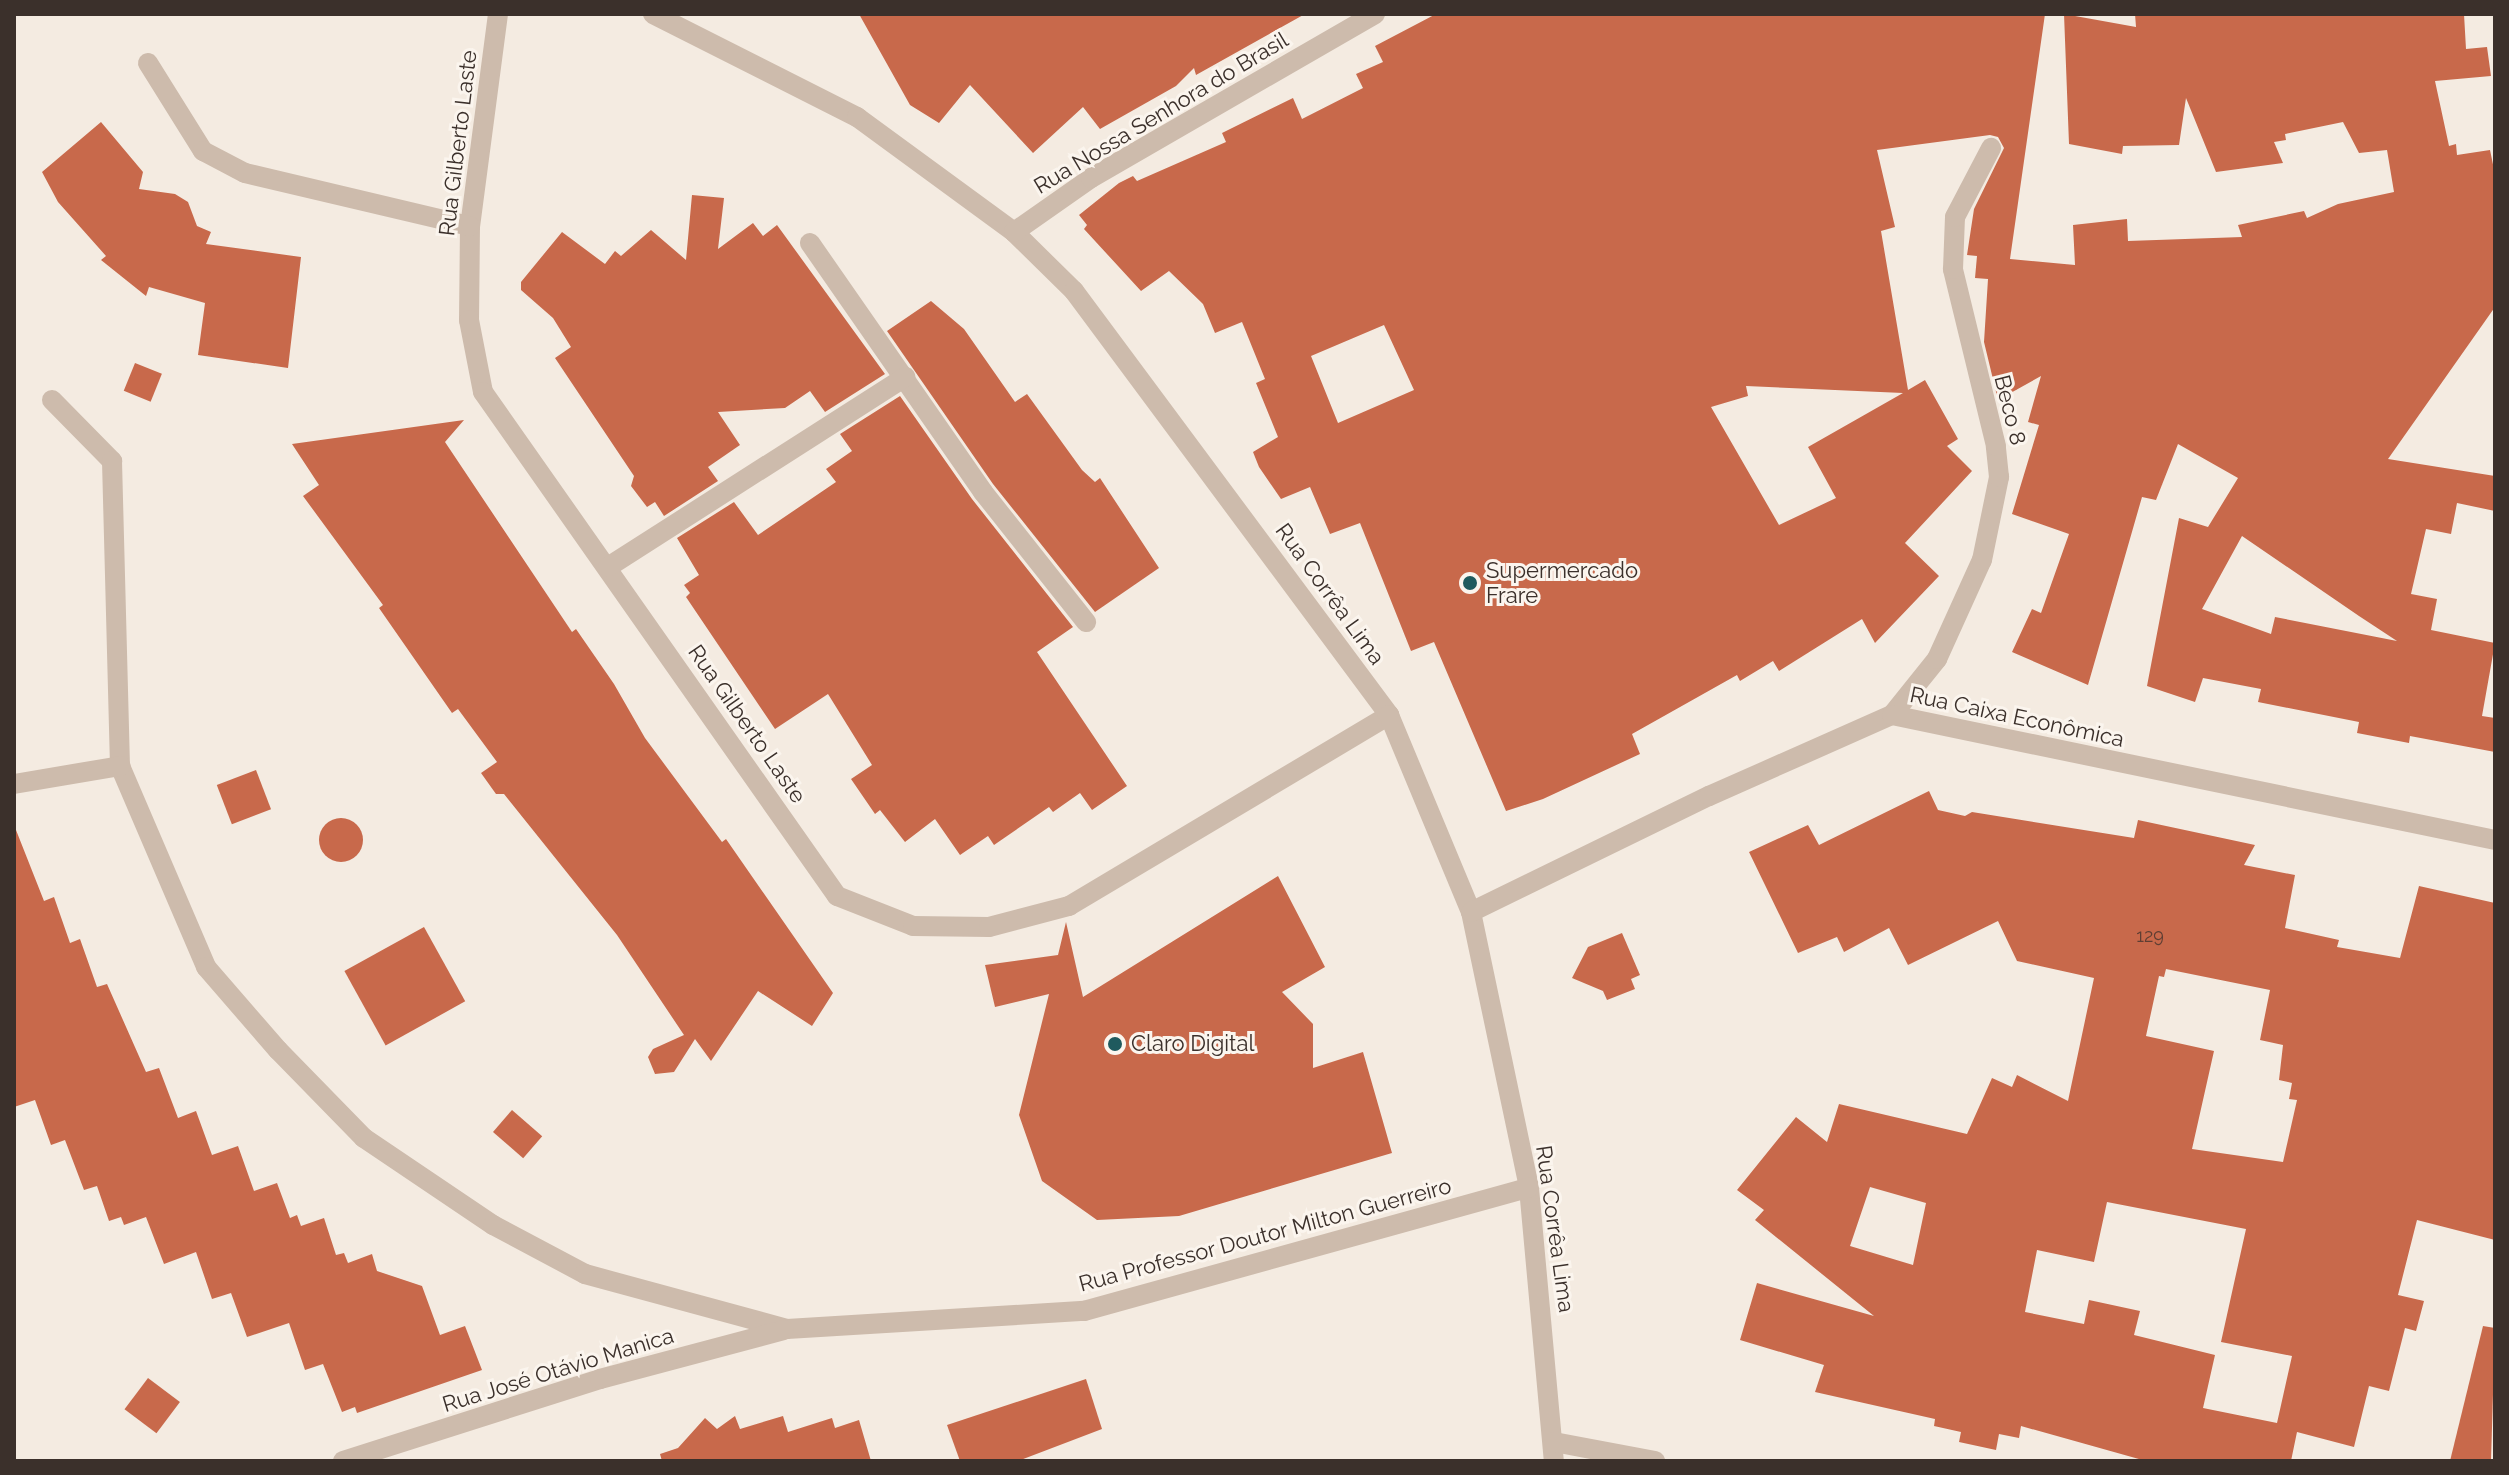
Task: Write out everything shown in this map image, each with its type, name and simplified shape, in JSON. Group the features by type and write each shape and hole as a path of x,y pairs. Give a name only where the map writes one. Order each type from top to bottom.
{"street":[{"name":"Rua Gilberto Laste","path":"498,14 470,226 469,320 483,392 837,896 913,926 989,927 1069,906 1389,715"},
{"name":"Rua Corrêa Lima","path":"653,14 857,117 1014,232 1074,291 1389,715 1471,912 1529,1188 1554,1451"},
{"name":"Rua Nossa Senhora do Brasil","path":"1014,232 1091,178 1375,14"},
{"path":"148,63 203,151 245,173 470,226"},
{"name":"Beco 8","path":"1892,715 1937,659 1982,560 1999,477 1996,446 1953,269 1955,217 1991,148"},
{"path":"810,243 983,492 1086,622"},
{"path":"608,567 905,377"},
{"name":"Rua Professor Doutor Milton Guerreiro","path":"52,400 112,461 120,766 206,967 278,1050 364,1138 493,1225 585,1274 787,1329 1084,1311 1529,1188"},
{"name":"Rua Caixa Econômica","path":"1471,912 1709,796 1892,715 2495,840"},
{"path":"14,784 120,766"},
{"name":"Rua José Otávio Manica","path":"343,1461 600,1379 787,1329"},
{"path":"1554,1451 1655,1461"}],"building":[{"path":"859,14 1305,14 1196,75 1194,68 1176,86 1100,129 1083,107 1033,153 970,85 939,123 910,105"},
{"path":"1436,14 2045,14 2010,259 2075,265 2073,225 2127,219 2128,241 2242,237 2238,225 2304,211 2307,218 2338,204 2394,192 2387,150 2359,153 2343,122 2285,134 2286,140 2274,142 2283,163 2216,172 2186,98 2179,145 2123,146 2122,154 2069,144 2064,14 2136,27 2135,14 2464,14 2466,49 2487,47 2491,76 2435,81 2449,146 2456,144 2457,155 2490,150 2495,174 2495,307 2388,459 2495,476 2495,511 2457,503 2451,534 2426,529 2411,594 2437,599 2431,630 2495,643 2482,716 2495,718 2495,752 2410,736 2409,743 2357,733 2359,722 2258,702 2261,689 2203,678 2195,702 2147,686 2179,518 2208,527 2238,478 2178,444 2156,500 2142,497 2088,685 2012,652 2032,609 2041,613 2069,534 2012,514 2039,425 2028,422 2041,376 1998,400 1984,342 1988,279 1975,278 1977,256 1967,255 1974,209 2004,148 1998,137 1990,135 1877,150 1895,227 1881,231 1908,390 1925,380 1958,439 1947,446 1972,471 1905,543 1939,576 1875,643 1862,619 1779,671 1773,661 1740,681 1737,675 1632,734 1640,754 1543,799 1506,811 1434,642 1411,651 1360,523 1330,534 1310,487 1281,499 1259,467 1253,452 1278,437 1256,383 1265,379 1242,322 1215,333 1203,304 1169,271 1141,291 1084,229 1087,225 1079,215 1119,183 1133,176 1137,181 1226,142 1222,133 1293,98 1302,119 1363,88 1356,74 1383,62 1375,46","holes":["1384,325 1414,390 1338,423 1311,356","1746,386 1903,393 1808,447 1836,498 1779,525 1711,407 1748,396","2242,536 2397,641 2275,617 2271,634 2202,609"]},
{"path":"101,122 143,172 139,189 175,194 188,202 197,226 211,232 206,244 301,257 288,368 198,355 205,303 149,287 146,296 101,260 106,256 58,202 42,172"},
{"path":"692,195 724,198 718,249 753,223 763,236 777,225 885,374 825,412 810,391 785,408 718,412 740,445 708,467 718,481 664,516 655,502 647,507 631,486 634,476 555,358 571,347 553,318 521,290 521,282 562,232 605,264 615,251 621,256 651,230 686,260"},
{"path":"931,301 964,329 1015,402 1027,394 1082,470 1095,482 1100,478 1159,568 1095,612 993,484 887,331"},
{"path":"135,363 162,374 151,402 124,391"},
{"path":"900,396 972,499 1073,627 1037,652 1127,786 1092,810 1080,793 1053,812 1049,807 994,845 988,836 960,855 935,819 905,842 880,810 875,814 851,779 872,765 828,694 775,729 686,597 690,593 684,585 699,575 677,538 734,502 758,535 836,482 826,469 852,451 840,434"},
{"path":"464,420 445,442 572,632 576,629 614,684 645,738 722,842 726,839 833,993 812,1026 758,991 711,1061 695,1039 674,1072 655,1074 648,1057 653,1049 684,1035 617,935 504,794 496,794 481,773 497,762 458,709 452,713 379,608 383,605 303,496 319,485 292,444"},
{"path":"256,770 271,809 232,824 217,785"},
{"path":"1929,791 1938,810 1965,816 1972,812 2134,838 2138,820 2255,845 2244,865 2295,875 2285,928 2339,940 2337,947 2400,958 2419,886 2495,903 2495,1240 2417,1220 2398,1295 2424,1301 2416,1331 2405,1328 2389,1391 2369,1386 2354,1447 2297,1432 2291,1461 2146,1461 2021,1426 2019,1438 1999,1434 1996,1450 1959,1442 1961,1432 1934,1426 1935,1419 1815,1392 1824,1365 1740,1340 1757,1283 1874,1316 1755,1220 1764,1210 1737,1190 1796,1117 1827,1142 1839,1104 1967,1134 1992,1078 2012,1087 2017,1075 2068,1101 2094,978 2017,961 1998,921 1908,965 1889,928 1844,952 1837,937 1798,953 1749,852 1808,825 1819,845","holes":["2166,969 2270,990 2260,1040 2283,1045 2279,1080 2292,1083 2289,1099 2297,1100 2283,1162 2192,1149 2214,1051 2146,1036 2159,976 2164,977","1870,1187 1926,1203 1913,1265 1850,1246","2107,1202 2246,1229 2221,1342 2292,1356 2277,1423 2203,1408 2215,1355 2134,1335 2140,1311 2089,1300 2084,1324 2025,1312 2037,1250 2094,1262"]},
{"path":"341,818 357,824 363,840 357,856 341,862 325,856 319,840 325,824"},
{"path":"16,830 44,901 54,897 70,943 80,939 97,987 107,984 146,1072 159,1068 178,1118 196,1111 212,1155 238,1146 254,1191 277,1183 290,1218 297,1215 301,1226 324,1218 336,1255 344,1253 348,1263 372,1254 377,1271 422,1286 440,1335 465,1326 482,1370 357,1413 355,1407 342,1412 323,1364 305,1370 289,1323 247,1337 231,1293 212,1299 196,1252 164,1264 146,1217 124,1225 121,1217 109,1221 97,1186 84,1190 65,1140 51,1145 35,1100 14,1107"},
{"name":"Claro Digital","path":"1278,876 1325,967 1282,992 1313,1024 1313,1068 1363,1052 1392,1153 1179,1216 1097,1220 1042,1181 1019,1115 1049,994 995,1007 985,965 1058,955 1066,922 1083,997"},
{"path":"424,927 465,1001 386,1045 344,971"},
{"path":"1622,933 1640,975 1631,979 1635,989 1607,1000 1603,991 1572,978 1588,947"},
{"path":"512,1110 542,1136 523,1158 493,1132"},
{"path":"2483,1326 2495,1328 2491,1461 2450,1461"},
{"path":"148,1378 180,1402 156,1433 125,1409"},
{"path":"1086,1379 1102,1429 1018,1461 960,1461 947,1425"},
{"path":"735,1416 740,1429 783,1416 788,1432 832,1418 835,1428 859,1420 871,1461 662,1461 660,1454 678,1448 705,1418 717,1429"}],"place":[{"name":"Supermercado Frare","path":"1470,583"},
{"name":"Claro Digital","path":"1115,1044"}]}
